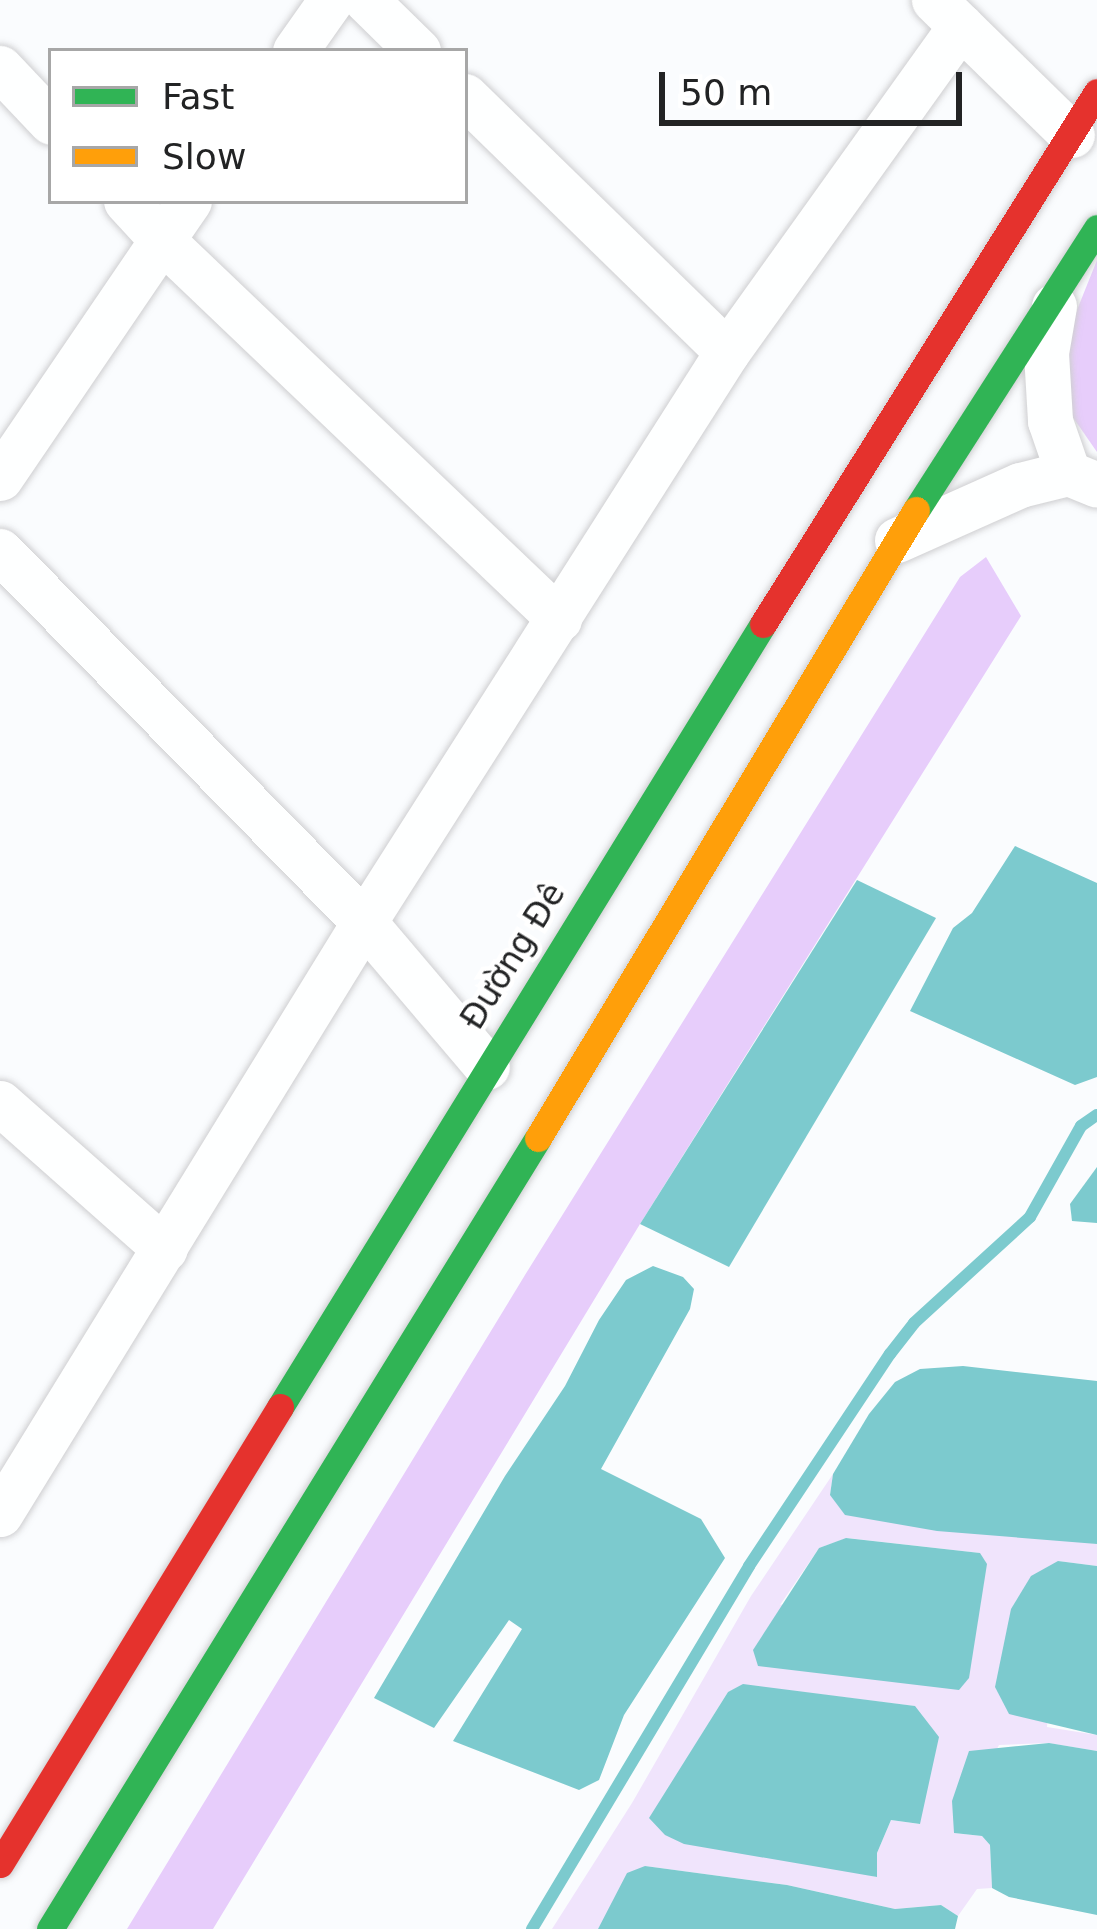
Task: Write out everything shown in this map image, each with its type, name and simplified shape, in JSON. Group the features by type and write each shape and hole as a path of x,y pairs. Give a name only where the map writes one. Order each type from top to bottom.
{"street":[{"path":"297,48 331,0"},
{"path":"366,0 415,48"},
{"path":"0,1514 364,922 947,13 1072,135"},
{"path":"0,68 48,119"},
{"name":"Đường Đê","path":"0,1864 487,1067 1097,92"},
{"path":"468,100 727,352"},
{"path":"128,204 560,620"},
{"path":"0,478 187,204"},
{"path":"50,1929 736,817 897,540 1097,228"},
{"path":"897,540 1020,485 1083,479 1050,422 1046,353 1056,295"},
{"path":"0,551 364,922 487,1067 586,967"},
{"path":"636,917 736,817"},
{"path":"0,1102 165,1249"}],"shaded area":[{"path":"1097,260 1097,452 1065,406 1065,340"},
{"path":"986,557 1021,616 640,1224 213,1929 127,1929 525,1275 960,577"},
{"path":"833,1474 830,1495 1097,1544 1097,1566 1058,1561 1047,1727 1097,1735 1097,1751 1048,1743 999,1745 954,1833 982,1836 990,1845 992,1888 977,1889 958,1916 941,1905 895,1909 787,1885 645,1866 598,1929 552,1929 632,1803 751,1596","holes":["847,1538 980,1553 780,1605 819,1548","743,1685 914,1706 919,1824 891,1820 877,1853 876,1877 650,1818 728,1692"]}],"water":[{"path":"1015,846 1097,883 1097,1077 1075,1085 910,1011 953,928 972,913"},
{"path":"857,880 936,918 729,1267 640,1224"},
{"path":"1097,1167 1097,1223 1072,1221 1070,1204"},
{"path":"653,1266 683,1277 694,1289 690,1309 601,1469 701,1519 725,1558 624,1715 599,1780 579,1790 453,1741 522,1629 509,1620 434,1728 374,1698 505,1476 565,1386 599,1320 626,1280"},
{"path":"963,1366 1097,1381 1097,1544 937,1531 845,1515 830,1495 833,1474 869,1414 895,1382 920,1369"},
{"path":"846,1538 980,1553 987,1564 969,1678 959,1690 758,1666 753,1650 819,1548"},
{"path":"1058,1561 1097,1566 1097,1735 1009,1714 995,1687 1011,1609 1031,1576"},
{"path":"743,1684 915,1706 939,1737 920,1824 891,1820 877,1853 877,1877 684,1844 665,1835 649,1818 728,1692"},
{"path":"1049,1743 1097,1751 1097,1915 1009,1897 992,1888 990,1845 982,1836 954,1833 952,1801 969,1751"},
{"path":"645,1866 787,1885 895,1909 941,1905 958,1916 955,1929 598,1929 627,1873"}],"waterway":[{"path":"532,1929 749,1566 890,1354 914,1323 1030,1217 1081,1126 1097,1115"}],"traffic: fast":[{"path":"916,510 1097,228"},
{"path":"280,1407 763,624"},
{"path":"50,1929 538,1138"}],"traffic: slow":[{"path":"538,1138 916,510"}],"traffic: jam":[{"path":"763,624 1097,92"},
{"path":"0,1864 280,1407"}]}
